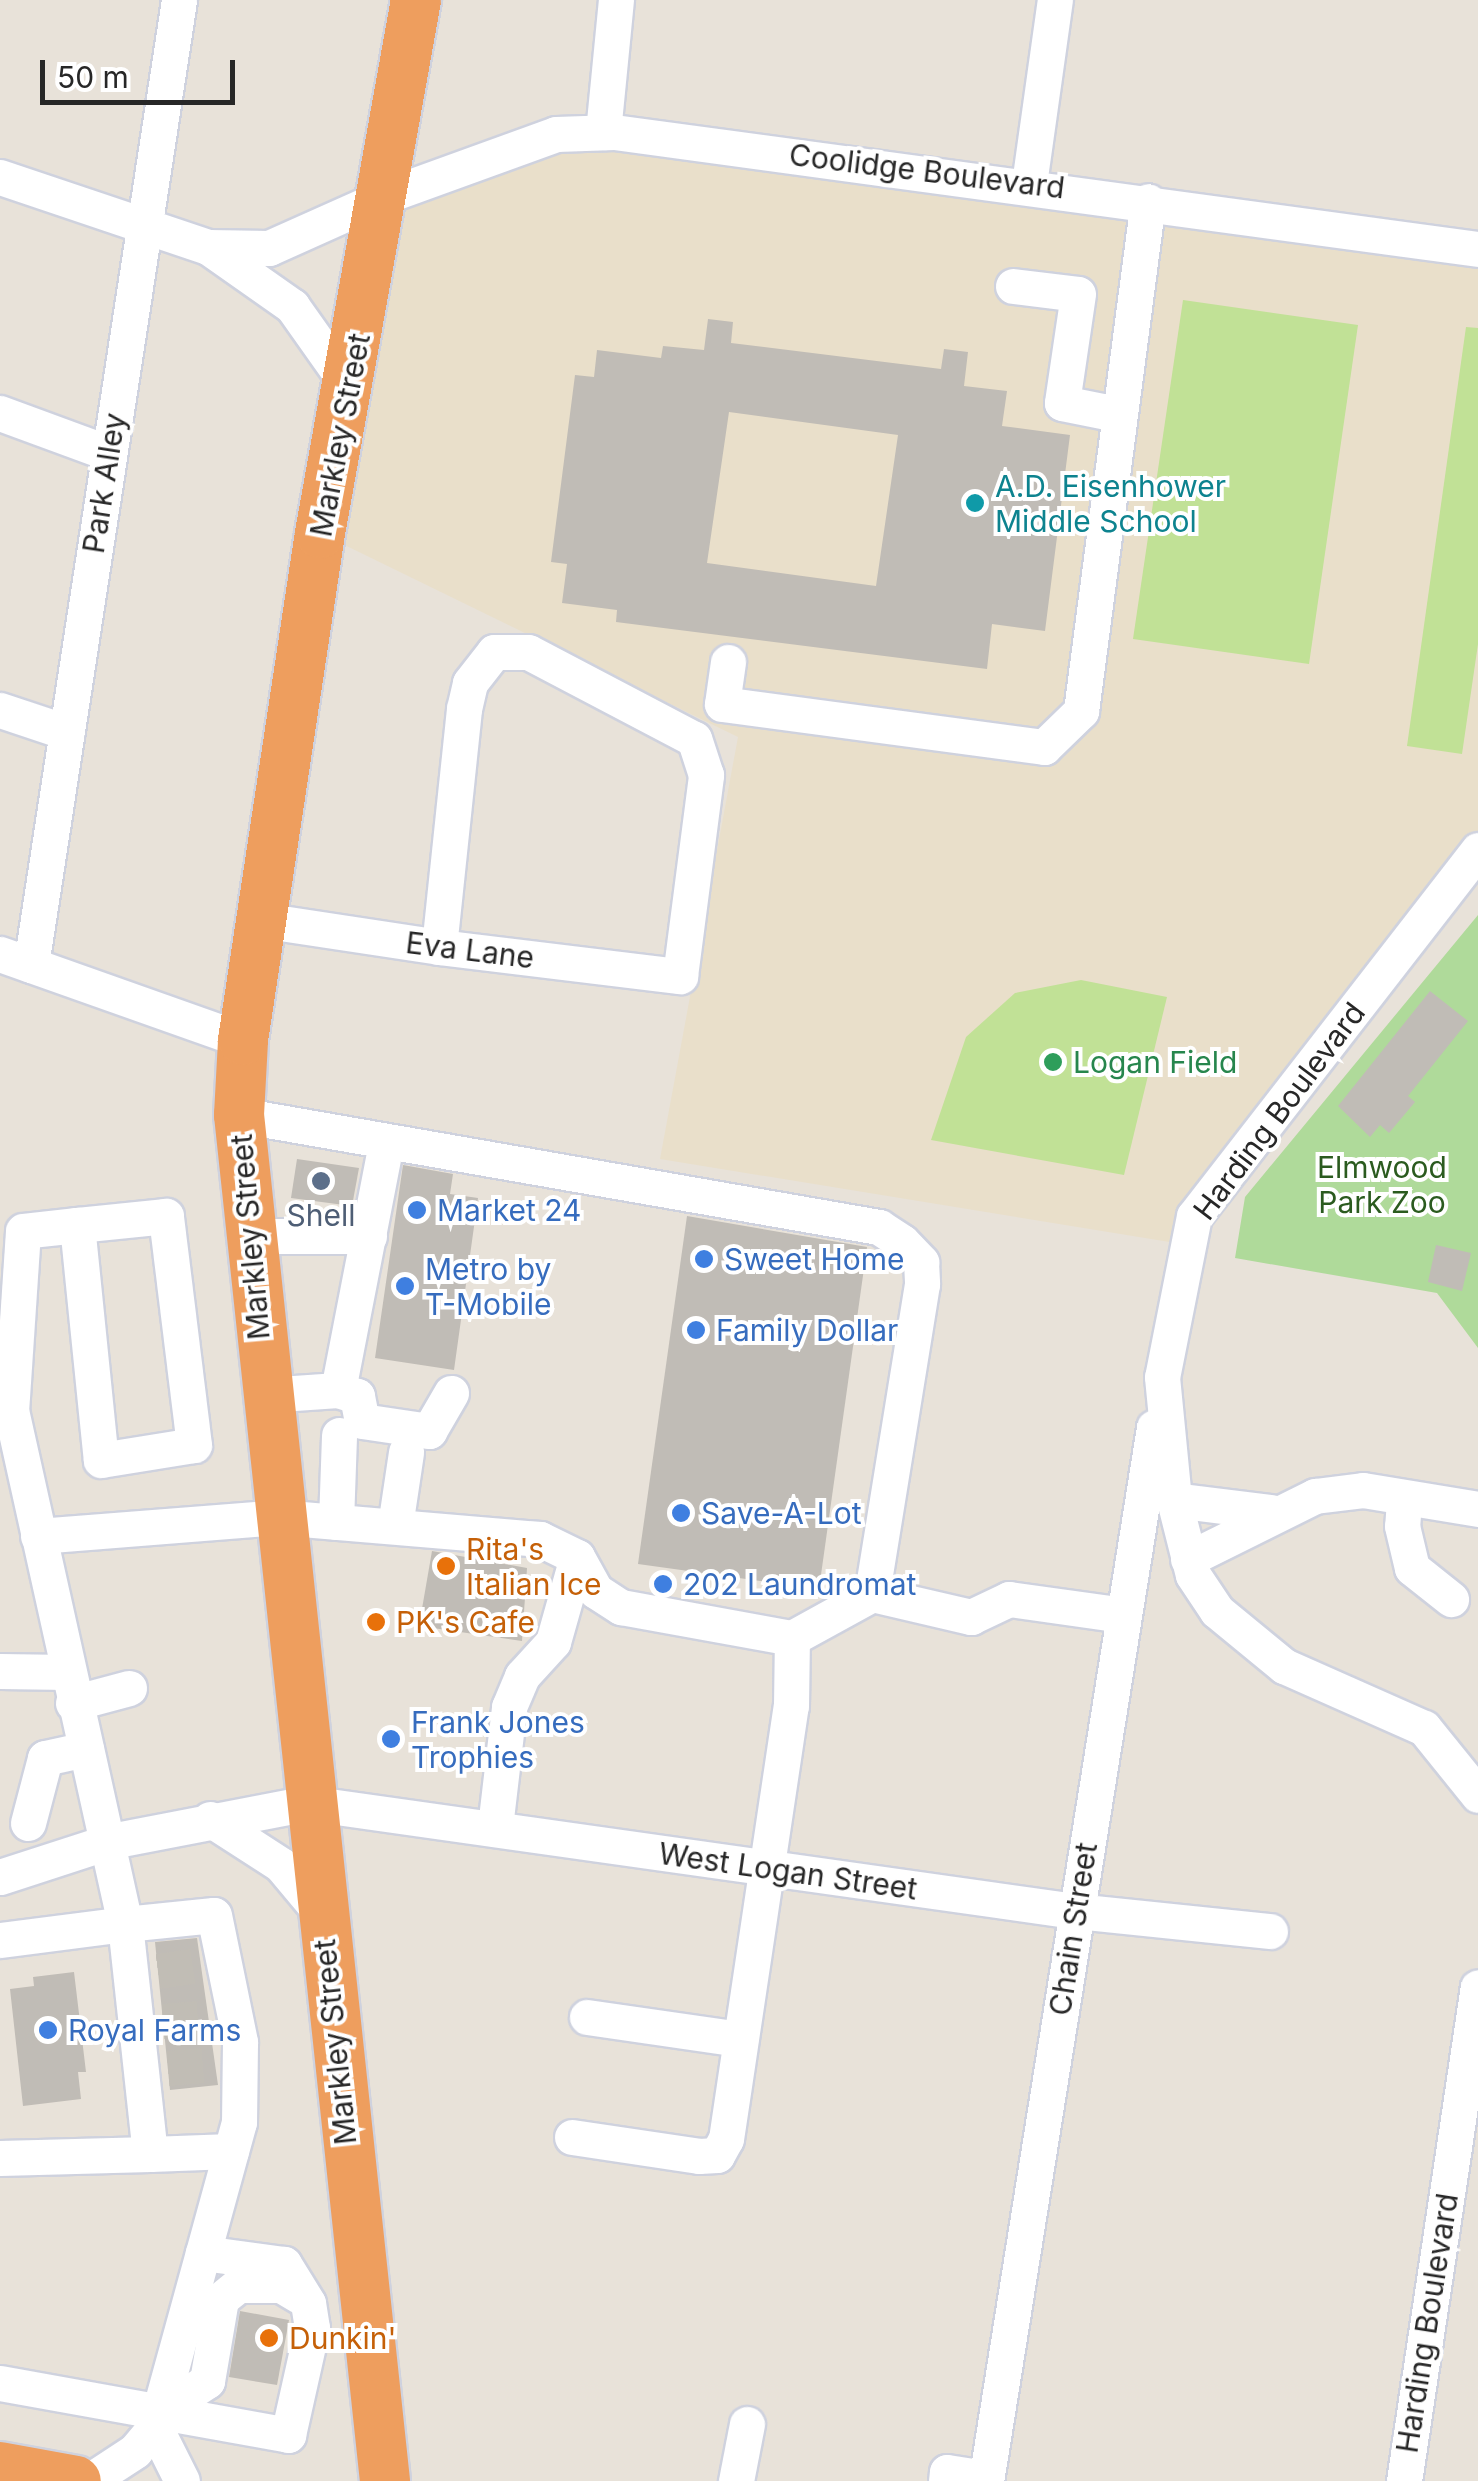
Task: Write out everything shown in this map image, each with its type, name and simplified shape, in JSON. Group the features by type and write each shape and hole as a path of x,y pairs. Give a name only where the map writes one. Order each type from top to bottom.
{"highway":[{"name":"Markley Street","path":"385,2481 264,1395 239,1114 243,1040 260,920 416,0"},
{"path":"0,2467 76,2481"}],"street":[{"name":"Park Alley","path":"15,960 66,732 179,0"},
{"path":"603,132 616,0"},
{"path":"1029,184 1054,0"},
{"name":"Coolidge Boulevard","path":"208,248 269,248 385,196 556,134 603,132 1029,184 1478,248"},
{"path":"0,177 208,248 292,306 350,388"},
{"path":"728,662 722,704 1044,746 1080,711 1148,200"},
{"path":"1013,286 1134,301"},
{"path":"1078,294 1062,403 1117,414"},
{"path":"0,413 108,453"},
{"name":"Eva Lane","path":"260,920 439,947 680,976 706,774 703,756 677,726 508,648 481,665 464,708 439,947"},
{"path":"0,710 66,732"},
{"name":"Harding Boulevard","path":"1478,850 1194,1216 1162,1377 1174,1500 1188,1559 1217,1611 1284,1666 1424,1728 1478,1795"},
{"path":"15,960 243,1040"},
{"path":"239,1114 386,1142 599,1173 650,1191 879,1226 902,1242 921,1262 922,1284 872,1594"},
{"path":"338,1390 386,1142"},
{"path":"76,1225 101,1460 194,1445 166,1216 76,1225 23,1231 6,1410 70,1688 112,1841 125,1924 144,1972 154,2069 150,2154"},
{"path":"248,1236 369,1236"},
{"name":"Chain Street","path":"986,2480 1162,1377"},
{"path":"264,1395 338,1390 357,1396 362,1421 430,1431 452,1393"},
{"path":"336,1522 340,1435"},
{"path":"395,1526 406,1452"},
{"path":"1188,1559 1272,1512 1314,1496 1362,1490 1404,1500 1478,1509"},
{"path":"1174,1500 1272,1512"},
{"path":"1404,1500 1402,1526 1412,1568 1451,1599"},
{"path":"38,1536 278,1517 540,1539 577,1557 596,1592 620,1607 792,1638 872,1594 971,1617 1009,1599 1123,1615"},
{"path":"495,1826 508,1706 522,1676 553,1642 577,1557"},
{"path":"572,2137 717,2155 726,2139 791,1706 792,1638"},
{"path":"0,1671 70,1688 129,1688"},
{"path":"28,1823 44,1758 86,1749"},
{"name":"West Logan Street","path":"0,1877 112,1841 308,1803 495,1826 1075,1912 1270,1931"},
{"path":"210,1819 281,1865 322,1913"},
{"path":"0,1940 214,1914 215,1963 239,2122 156,2421 182,2481"},
{"name":"Harding Boulevard","path":"1404,2481 1478,1988"},
{"path":"587,2016 740,2039"},
{"path":"0,2158 231,2151"},
{"path":"0,2383 156,2421 288,2434 312,2328 308,2303 284,2264 202,2253"},
{"path":"89,2481 135,2451 156,2421 207,2381 221,2299 238,2285 282,2284 308,2303"},
{"path":"736,2481 747,2424"},
{"path":"946,2481 947,2472 986,2480"}],"shaded area":[{"path":"556,134 1478,249 1478,850 1188,1245 660,1159 738,737 320,533 385,196"}],"green space":[{"path":"1183,300 1358,325 1309,664 1133,639"},
{"path":"1466,327 1478,328 1478,644 1462,754 1407,746"},
{"name":"Elmwood Park Zoo","path":"1478,915 1478,1348 1437,1293 1235,1258 1245,1197"},
{"name":"Logan Field","path":"1081,980 1167,997 1124,1175 931,1140 966,1037 1015,993"}],"building":[{"name":"A.D. Eisenhower Middle School","path":"708,319 733,322 731,343 941,369 944,349 968,352 964,386 1007,391 1002,426 1070,435 1045,631 992,624 987,669 616,622 617,610 562,603 567,564 551,562 575,375 594,377 597,350 661,358 663,346 704,350","holes":["729,412 898,435 876,586 707,563"]},
{"path":"1430,991 1468,1021 1408,1096 1415,1102 1389,1133 1380,1125 1370,1137 1338,1106"},
{"path":"297,1159 359,1168 352,1206 291,1198"},
{"path":"403,1165 453,1174 450,1194 478,1198 454,1370 375,1358"},
{"path":"687,1216 867,1247 819,1589 638,1564"},
{"path":"1436,1245 1471,1253 1462,1291 1428,1282"},
{"path":"432,1551 527,1568 522,1641 419,1626"},
{"name":"Royal Farms","path":"197,1938 218,2085 170,2090 155,1942"},
{"name":"Royal Farms","path":"74,1972 86,2072 78,2072 81,2099 23,2106 10,1989 34,1986 33,1977"},
{"name":"Dunkin'","path":"240,2311 289,2320 277,2385 229,2377"}],"tunnel":[{"path":"158,1971 206,1964"},
{"path":"163,2021 211,2017"},
{"path":"168,2068 216,2064"}],"place":[{"name":"A.D. Eisenhower Middle School","path":"975,503"},
{"name":"Logan Field","path":"1053,1062"},
{"name":"Shell","path":"321,1181"},
{"name":"Market 24","path":"417,1210"},
{"name":"Sweet Home","path":"704,1259"},
{"name":"Metro by T-Mobile","path":"405,1286"},
{"name":"Family Dollar","path":"696,1330"},
{"name":"Save-A-Lot","path":"681,1513"},
{"name":"Rita's Italian Ice","path":"446,1566"},
{"name":"202 Laundromat","path":"663,1584"},
{"name":"PK's Cafe","path":"376,1622"},
{"name":"Frank Jones Trophies","path":"391,1739"},
{"name":"Royal Farms","path":"48,2030"},
{"name":"Dunkin'","path":"269,2338"}]}
